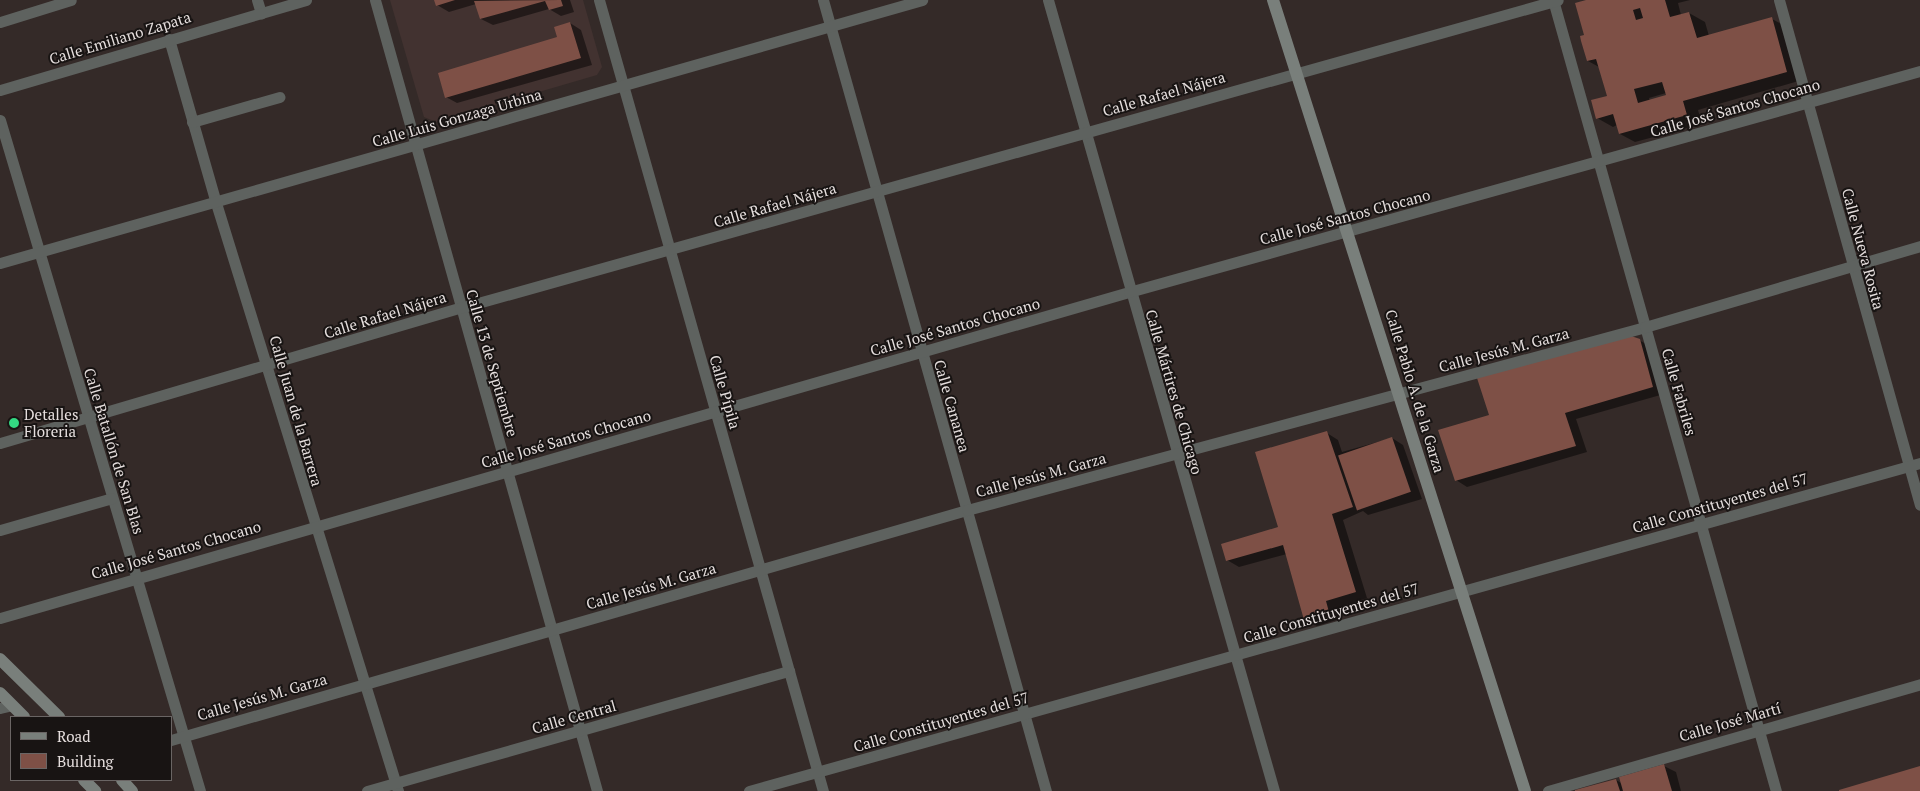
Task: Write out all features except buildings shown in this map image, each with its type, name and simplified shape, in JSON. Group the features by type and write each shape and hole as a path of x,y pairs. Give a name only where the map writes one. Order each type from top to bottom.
{"street":[{"path":"0,22 72,0"},
{"path":"257,0 261,13"},
{"name":"Calle Emiliano Zapata","path":"0,90 306,0"},
{"name":"Calle 13 de Septiembre","path":"375,0 597,791"},
{"name":"Calle Pípila","path":"599,0 823,791"},
{"name":"Calle Cananea","path":"822,0 1046,791"},
{"name":"Calle Luis Gonzaga Urbina","path":"0,263 624,87 922,0"},
{"name":"Calle Mártires de Chicago","path":"1048,0 1084,133 1274,791"},
{"name":"Calle Pablo A. de la Garza","path":"1273,0 1348,231 1460,592 1525,791"},
{"name":"Calle Rafael Nájera","path":"0,443 268,366 460,308 876,192 1296,71 1555,0"},
{"name":"Calle Fabriles","path":"1555,0 1645,328 1776,791"},
{"name":"Calle Nueva Rosita","path":"1778,0 1852,265 1914,464 1920,505"},
{"name":"Calle Juan de la Barrera","path":"169,39 216,203 268,366 314,526 396,787"},
{"name":"Calle José Santos Chocano","path":"0,618 136,577 921,354 1130,292 1920,71"},
{"path":"192,122 279,97"},
{"name":"Calle Batallón de San Blas","path":"0,120 200,791"},
{"name":"Calle Jesús M. Garza","path":"172,740 967,510 1645,328 1920,246"},
{"name":"Calle Constituyentes del 57","path":"749,791 1914,464"},
{"path":"0,530 112,498"},
{"path":"0,659 58,716"},
{"name":"Calle Central","path":"367,791 396,787 580,731 789,671"},
{"name":"Calle José Martí","path":"1548,791 1920,684"},
{"path":"0,692 6,707 22,716"},
{"path":"85,781 95,791"},
{"path":"123,781 132,791"}],"shaded area":[{"path":"390,0 583,0 602,67 597,75 436,122 424,117"}],"place":[{"name":"Detalles Floreria","path":"14,423"}]}
